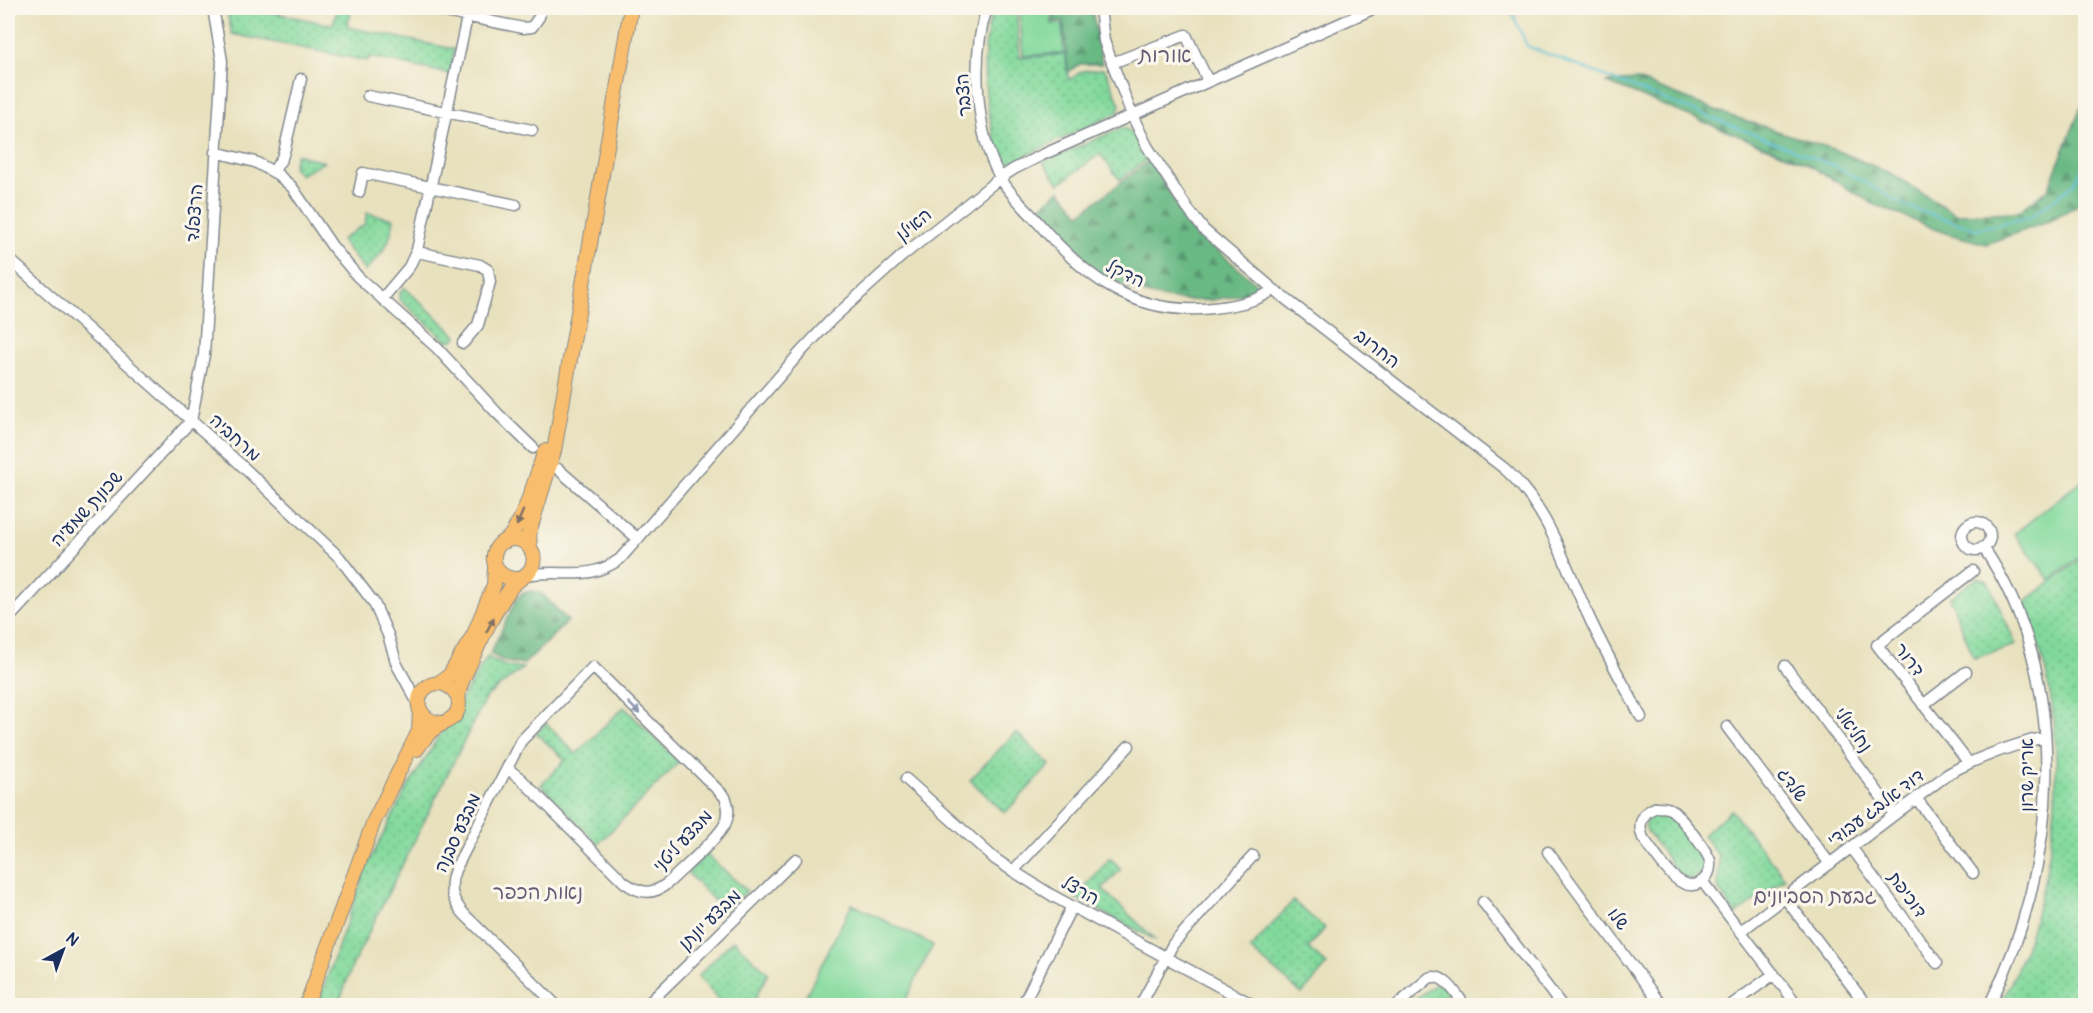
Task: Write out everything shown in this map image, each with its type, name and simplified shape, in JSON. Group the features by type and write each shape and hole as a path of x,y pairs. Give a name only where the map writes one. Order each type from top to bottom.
{"main road":[{"path":"395,780 425,738 454,716 459,704 459,689 500,606 532,567 529,534 554,451 631,8"},
{"path":"306,1005 374,821 419,731 422,692 449,676 474,634 494,585 494,555 497,549 512,536 546,449 578,321"},
{"path":"506,540 519,540 532,552"},
{"path":"495,567 504,577 522,577"},
{"path":"435,684 450,686 458,697"},
{"path":"420,708 429,720 442,723"}],"street":[{"name":"הרצפלד","path":"192,421 204,355 222,61 213,8"},
{"path":"426,8 468,12 523,28 532,27 539,17 541,8"},
{"name":"הצבר","path":"987,8 980,39 978,89 985,134 1000,178"},
{"name":"החרוב","path":"1100,8 1104,41 1132,115 1147,146 1195,220 1214,241 1505,469 1525,489 1558,542 1589,618 1641,717"},
{"name":"האילן","path":"522,577 558,572 580,574 603,569 620,558 831,320 902,256 1000,178 1035,158 1375,8"},
{"path":"382,299 409,267 417,252 468,12"},
{"path":"1112,63 1186,34 1208,81"},
{"path":"273,172 282,158 301,79"},
{"path":"368,96 531,130"},
{"path":"215,152 243,158 273,172 292,187 332,246 358,277 437,348 533,448"},
{"path":"359,192 363,173 516,205"},
{"name":"הדקל","path":"1000,178 1065,254 1094,278 1125,296 1165,307 1190,310 1256,299 1273,289"},
{"path":"417,252 480,265 488,270 490,282 478,325 463,343"},
{"name":"מרחביה","path":"8,258 192,421 339,557 374,603 401,673 414,693 420,708"},
{"name":"שכונת שמעיה","path":"8,619 192,421"},
{"path":"558,469 638,539"},
{"name":"אריק שרון","path":"1983,548 2003,583 2031,653 2042,708 2046,796 2038,858 2026,912 2018,938 1989,1005"},
{"path":"532,552 538,563 558,572"},
{"name":"דרור","path":"1968,762 1877,645 1973,571"},
{"name":"נחליאלי","path":"1785,666 1894,814"},
{"name":"מבצע סבנה","path":"557,1005 465,915 452,896 451,880 515,751 528,733 593,667"},
{"name":"מבצע ליטני","path":"507,768 521,779 624,882 639,891 656,891 669,882 720,832 728,818 728,804 725,797 593,667"},
{"path":"1923,705 1966,672"},
{"path":"401,673 417,682 435,684"},
{"name":"שלדג","path":"1727,727 1830,864"},
{"name":"דוד אלבג עבודי","path":"1741,931 1947,774 1968,762 2012,745 2044,737"},
{"path":"1013,871 1129,746"},
{"name":"הרצל","path":"906,780 995,859 1013,871 1072,906 1255,1005"},
{"path":"1916,798 1973,873"},
{"path":"1664,807 1675,813 1708,857 1710,870 1702,881 1690,885 1678,881 1640,832 1641,819 1650,809 1664,807"},
{"name":"דוכיפת","path":"1851,847 1937,963"},
{"name":"שלו","path":"1548,852 1662,1005"},
{"path":"1140,1005 1166,955 1253,856"},
{"name":"מבצע יונתן","path":"646,1005 796,859"},
{"path":"1702,881 1798,1005"},
{"path":"1785,898 1867,1005"},
{"path":"1483,902 1562,1005"},
{"path":"1022,1005 1072,906"},
{"path":"1730,1005 1774,974"},
{"path":"1395,1005 1434,976 1441,978 1466,1005"}],"green space":[{"path":"226,8 251,8 333,25 337,8 352,8 347,27 454,49 450,74 370,57 367,61 232,34"},
{"path":"994,8 1016,8 1020,58 1065,54 1069,80 1082,71 1103,69 1107,73 1120,105 1117,113 1011,163 1004,162 995,144 984,70 986,38"},
{"path":"1020,8 1051,8 1052,24 1062,24 1064,53 1023,56"},
{"path":"1054,8 1092,8 1102,64 1080,64 1068,72 1063,21 1054,22"},
{"path":"1638,80 1728,115 1836,150 1892,174 1955,214 2018,212 2048,189 2085,101 2085,201 2047,222 1986,244 1945,233 1873,204 1806,163 1605,82"},
{"path":"1122,128 1134,135 1148,158 1120,180 1100,154 1059,184 1043,162"},
{"path":"296,154 324,162 300,175 293,167"},
{"path":"1150,160 1194,231 1257,284 1256,289 1218,299 1198,300 1177,300 1136,291 1118,284 1083,260 1036,210 1060,190 1080,214"},
{"path":"367,213 394,219 385,248 365,271 341,240 365,224"},
{"path":"404,287 457,336 453,340 447,341 400,300 400,293"},
{"path":"2085,478 2085,553 2050,580 2014,534"},
{"path":"2085,556 2085,1005 2000,1005 2017,969 2031,930 2042,889 2055,805 2054,721 2048,682 2041,652 2023,603"},
{"path":"1977,578 1988,581 2016,645 1974,658 1950,598"},
{"path":"534,591 542,594 568,621 524,664 506,662 490,654 517,598 523,592"},
{"path":"487,657 505,666 523,668 486,697 353,964 338,1005 317,1006 366,868 405,792"},
{"path":"624,707 679,762 598,844 541,785 565,760 536,733 546,723 576,754"},
{"path":"1016,732 1050,765 1005,813 970,780"},
{"path":"1662,810 1668,814 1703,859 1703,871 1693,878 1684,878 1679,874 1648,833 1645,825 1649,816"},
{"path":"1731,810 1785,878 1736,915 1718,887 1719,857 1703,835"},
{"path":"706,854 747,891 725,912 687,872"},
{"path":"1110,858 1121,869 1102,889 1156,940 1075,898"},
{"path":"1293,901 1325,928 1308,948 1327,965 1302,994 1250,949"},
{"path":"852,904 933,945 903,1005 801,1005"},
{"path":"733,940 768,973 752,1005 723,1005 698,976"},
{"path":"1436,984 1449,992 1431,1005 1406,1006"}],"waterway":[{"path":"1510,8 1527,46 1835,166 1908,207 1976,229 2030,217 2073,185 2086,163"}],"district":[{"name":"אורות","path":"1165,55"},
{"name":"נאות הכפר","path":"538,892"},
{"name":"גבעת הסביונים","path":"1815,896"}]}
